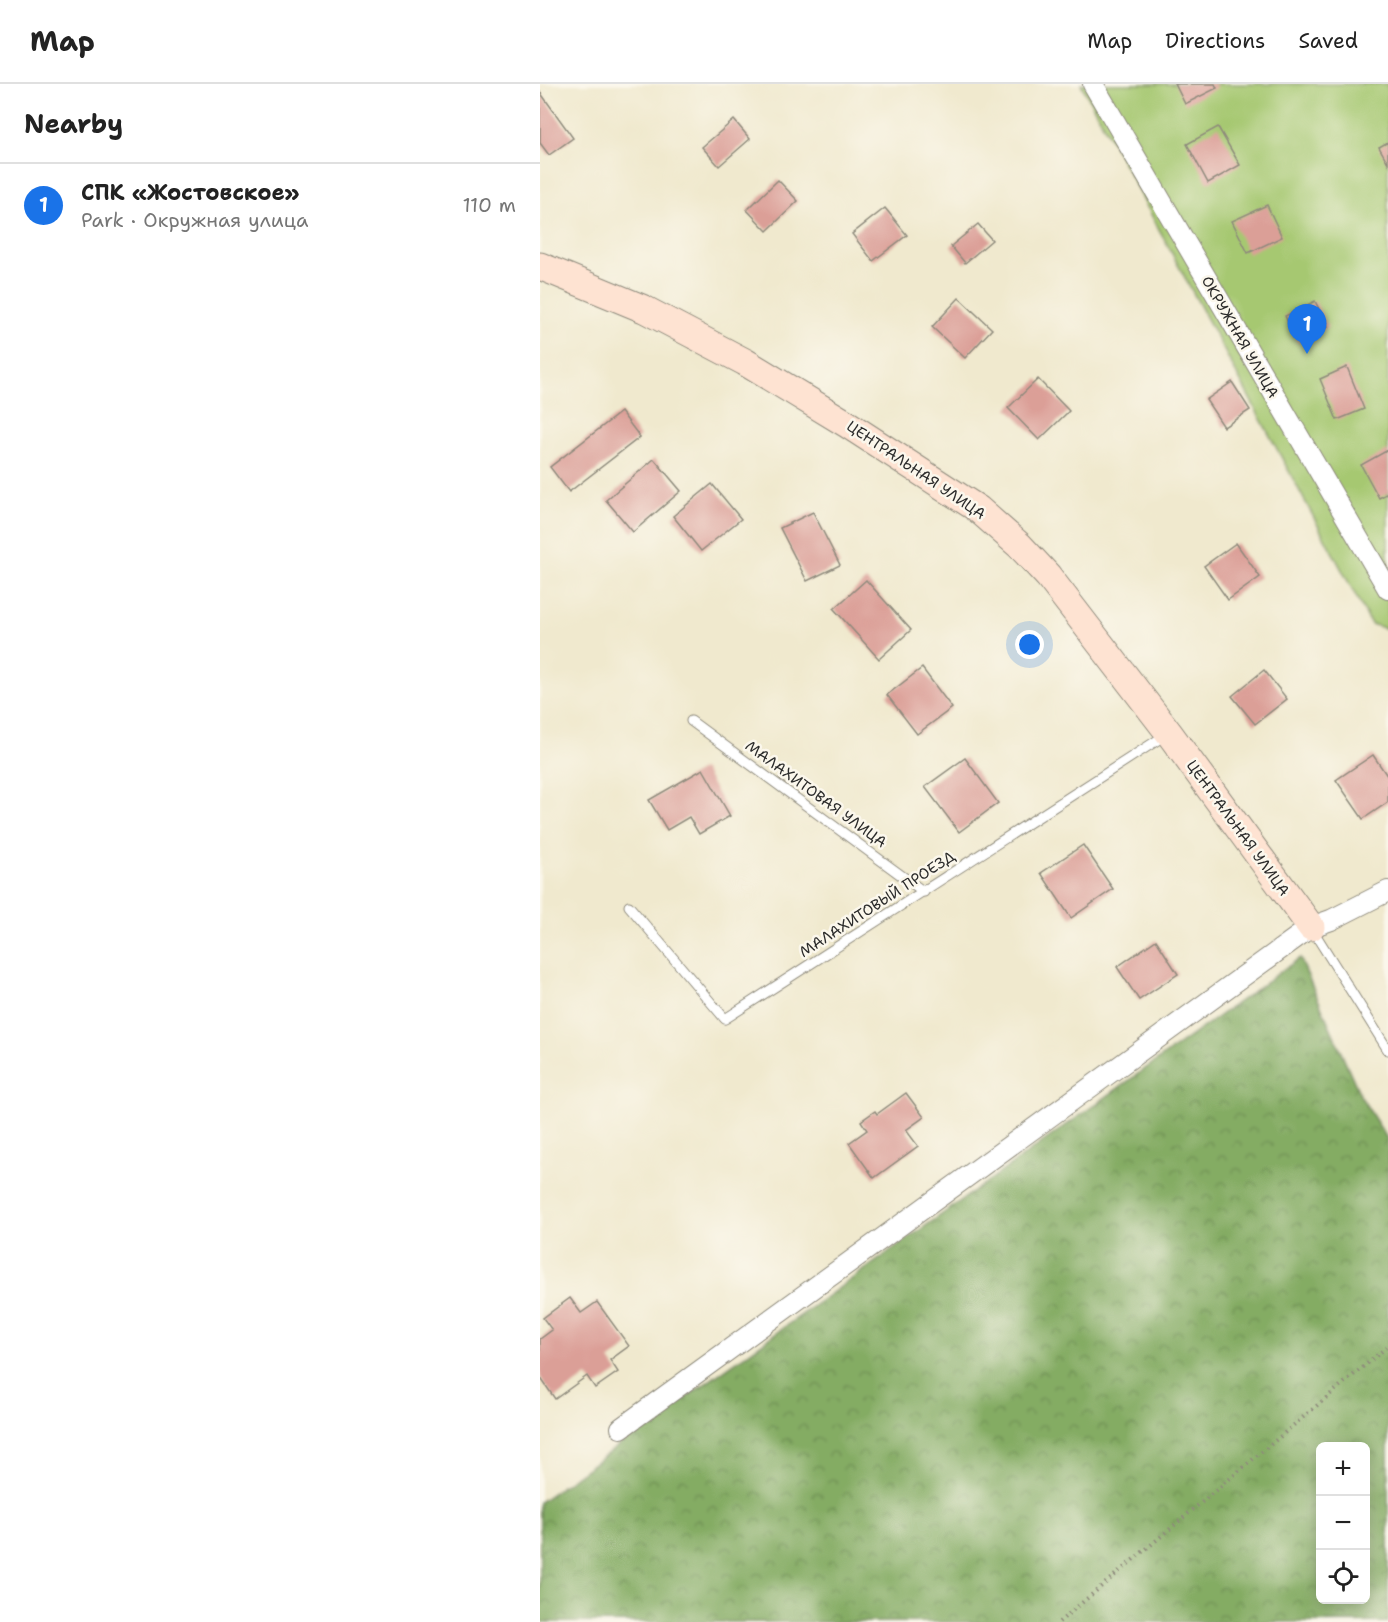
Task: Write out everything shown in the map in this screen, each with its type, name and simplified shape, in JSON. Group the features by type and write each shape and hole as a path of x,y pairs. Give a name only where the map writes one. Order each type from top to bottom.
{"street":[{"name":"ОКРУЖНАЯ УЛИЦА","path":"1093,84 1388,589"},
{"name":"ЦЕНТРАЛЬНАЯ УЛИЦА","path":"540,266 644,309 745,362 847,424 978,509 1020,546 1048,576 1169,733 1311,927"},
{"path":"621,1428 1311,927 1331,920 1388,891"}],"lane":[{"name":"МАЛАХИТОВАЯ УЛИЦА","path":"692,721 924,892"},
{"name":"МАЛАХИТОВЫЙ ПРОЕЗД","path":"629,906 725,1019 1169,733"},
{"path":"1311,927 1388,1050"}],"path":[{"path":"1059,1622 1388,1346"}],"green space":[{"path":"1081,84 1388,84 1388,629 1371,624"},
{"path":"1300,958 1361,1097 1388,1140 1388,1622 540,1622 540,1502"}],"building":[{"path":"1175,84 1215,84 1217,88 1185,104"},
{"path":"540,92 573,138 549,155 540,143"},
{"path":"734,120 750,139 719,166 702,147"},
{"path":"1218,127 1240,165 1208,183 1187,144"},
{"path":"1388,142 1388,163 1379,147"},
{"path":"778,180 798,201 767,231 747,210"},
{"path":"1267,205 1282,237 1248,253 1232,221"},
{"path":"885,208 907,235 873,261 852,234"},
{"path":"978,224 992,240 965,263 951,246"},
{"path":"959,298 992,329 965,358 932,327"},
{"path":"1315,301 1328,327 1298,343 1285,316"},
{"path":"1347,367 1364,409 1337,420 1320,379"},
{"path":"1038,379 1069,411 1039,440 1008,408"},
{"path":"1232,382 1250,410 1224,427 1206,400"},
{"path":"621,412 640,437 569,492 550,467"},
{"path":"1388,450 1388,493 1379,498 1361,465"},
{"path":"654,459 681,491 633,532 606,500"},
{"path":"712,484 741,519 701,551 673,516"},
{"path":"813,512 840,565 807,581 780,528"},
{"path":"1236,543 1260,577 1228,600 1204,566"},
{"path":"866,580 911,630 879,659 834,609"},
{"path":"922,668 952,708 917,734 887,695"},
{"path":"1264,670 1287,699 1255,724 1232,696"},
{"path":"1373,755 1388,777 1388,802 1363,819 1336,780"},
{"path":"965,758 998,803 959,832 925,787"},
{"path":"703,769 730,816 699,834 689,817 667,830 649,800"},
{"path":"1083,845 1113,889 1071,918 1041,873"},
{"path":"1156,940 1178,974 1139,1000 1117,967"},
{"path":"906,1093 924,1117 906,1130 918,1146 874,1178 849,1143 867,1130 861,1121 875,1111 877,1114"},
{"path":"570,1298 581,1313 597,1302 629,1346 610,1360 618,1372 595,1388 587,1376 555,1399 540,1377 540,1339 552,1330 543,1318"}],"place":[{"name":"СПК «Жостовское»","path":"1307,354"}]}
